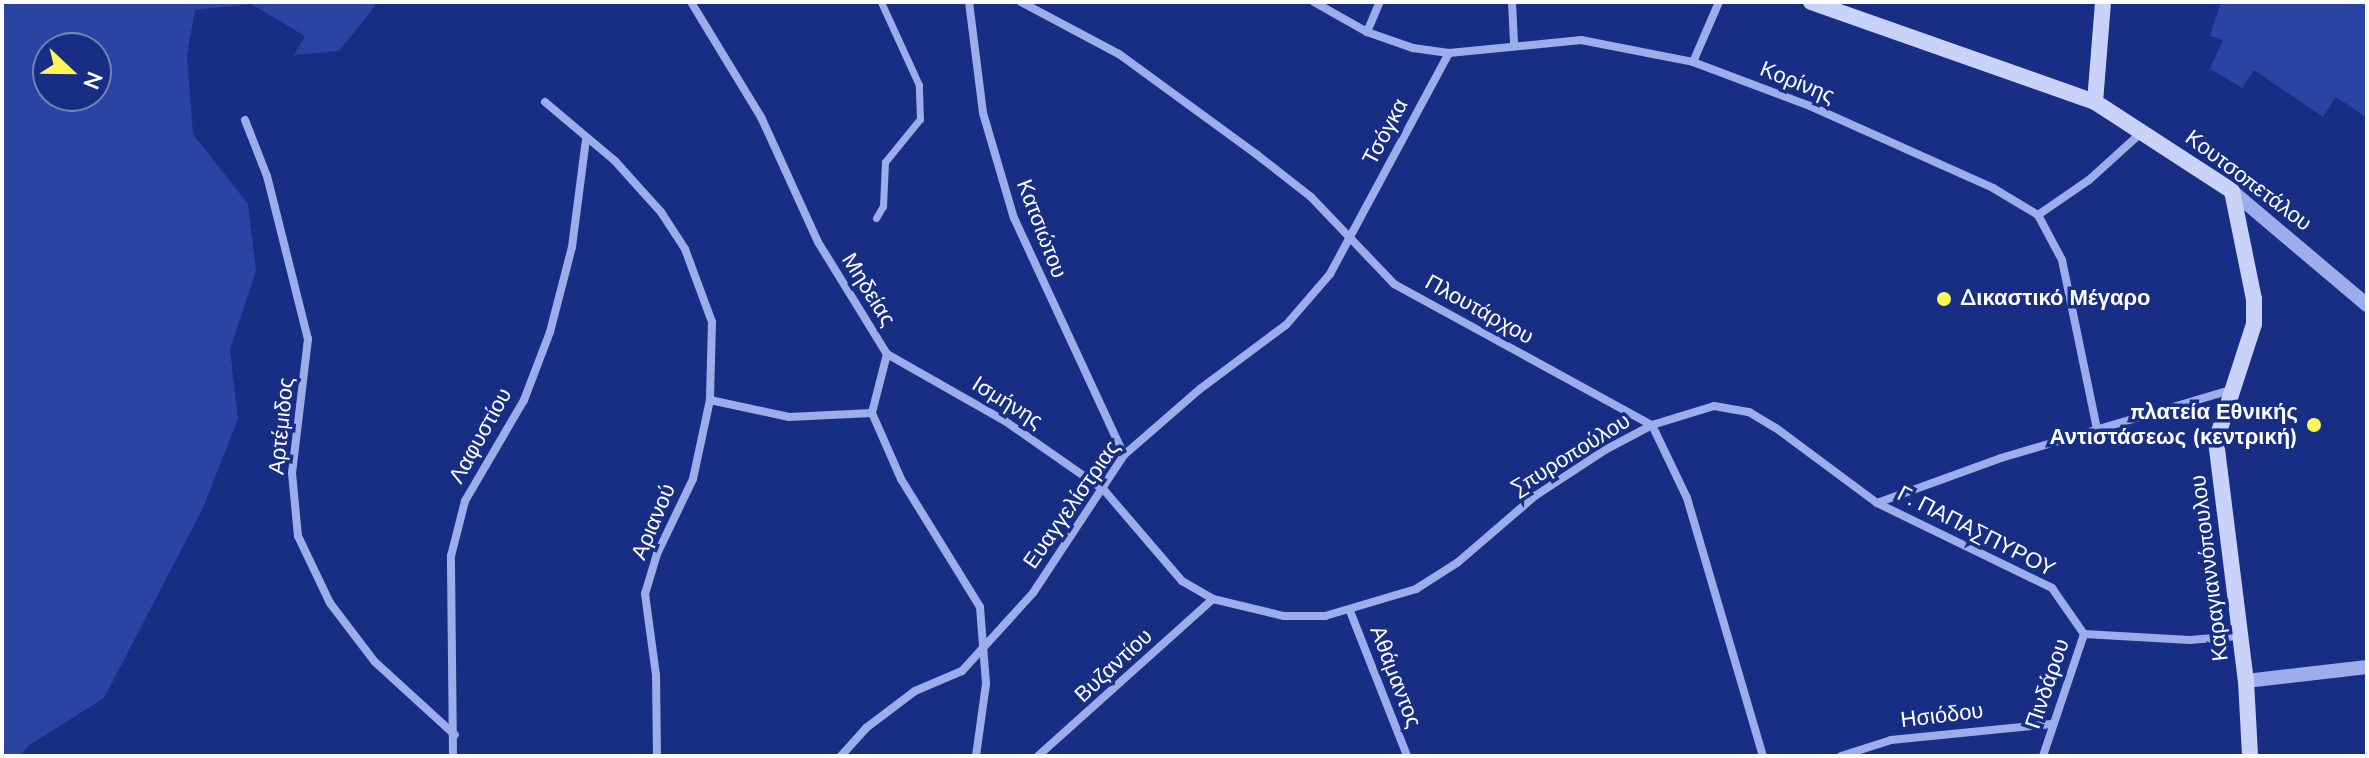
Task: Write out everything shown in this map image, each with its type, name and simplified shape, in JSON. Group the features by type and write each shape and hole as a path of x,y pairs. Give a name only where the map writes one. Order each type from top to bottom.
{"main road":[{"name":"Κουτσοπετάλου","path":"1811,2 2095,102 2232,191"},
{"path":"2095,102 2103,2"},
{"name":"Καραγιαννόπουλου","path":"2232,191 2254,312 2249,349 2230,390 2216,441 2246,681 2250,756"}],"street":[{"name":"Μηδείας","path":"691,2 761,117 813,233 887,354 872,413"},
{"path":"876,218 883,206 885,162 920,119 919,85 881,2"},
{"name":"Κατσιώτου","path":"969,2 983,113 1014,218 1124,455"},
{"name":"Πλουτάρχου","path":"1021,2 1130,62 1311,197 1394,284 1652,425"},
{"name":"Κορίνης","path":"1314,2 1367,32 1413,48 1449,53 1514,43 1581,40 1693,62 1810,106 1993,188 2038,215"},
{"path":"1367,32 1380,2"},
{"path":"1512,2 1514,43"},
{"path":"1693,62 1719,2"},
{"name":"Τσόγκα","path":"1356,229 1449,53"},
{"name":"Αριανού","path":"545,102 661,212 685,249 712,322 710,400 693,479 657,554 645,594 656,675 657,756"},
{"name":"Αρτέμιδος","path":"245,120 267,176 308,339 292,473 298,536 330,603 375,662 455,735"},
{"path":"2097,429 2062,260 2038,215 2089,180 2143,131"},
{"name":"Λαφυστίου","path":"453,756 451,556 465,501 524,400 550,332 572,247 586,139"},
{"name":"Κουτσοπετάλου","path":"2232,191 2367,305"},
{"name":"Ευαγγελίστριας","path":"841,756 866,728 915,691 962,671 1033,593 1104,490 1124,455 1200,389 1286,325 1330,274 1356,229"},
{"name":"Ισμήνης","path":"887,354 1005,421 1104,490"},
{"path":"1877,503 2097,429 2230,390"},
{"path":"710,400 789,417 872,413 901,479 980,607 986,646 976,756"},
{"name":"Σπυροπούλου","path":"1104,490 1182,581 1213,599 1284,616 1350,611 1416,589 1457,563 1525,503 1605,450 1652,425 1714,406 1749,412 1877,503"},
{"path":"1652,425 1687,498 1763,756"},
{"name":"Γ. ΠΑΠΑΣΠΥΡΟΥ","path":"1877,503 2052,588 2084,634"},
{"name":"Βυζαντίου","path":"1038,756 1213,599"},
{"name":"Αθάμαντος","path":"1350,611 1407,756"},
{"name":"Πινδάρου","path":"2043,756 2051,724 2084,634 2190,640 2238,636"},
{"path":"2246,681 2367,667"},
{"name":"Ησιόδου","path":"1841,756 1891,740 2051,724"}],"shaded area":[{"path":"2,2 373,2 375,6 339,51 294,55 305,36 251,4 195,10 187,55 193,134 248,204 256,271 230,349 238,419 203,508 104,698 28,746 20,756 2,756"},
{"path":"2221,2 2367,2 2367,118 2336,97 2323,117 2254,70 2242,88 2210,69 2223,40 2210,36"}],"place":[{"name":"Δικαστικό Μέγαρο","path":"1944,299"},
{"name":"πλατεία Εθνικής Αντιστάσεως (κεντρική)","path":"2314,425"}]}
